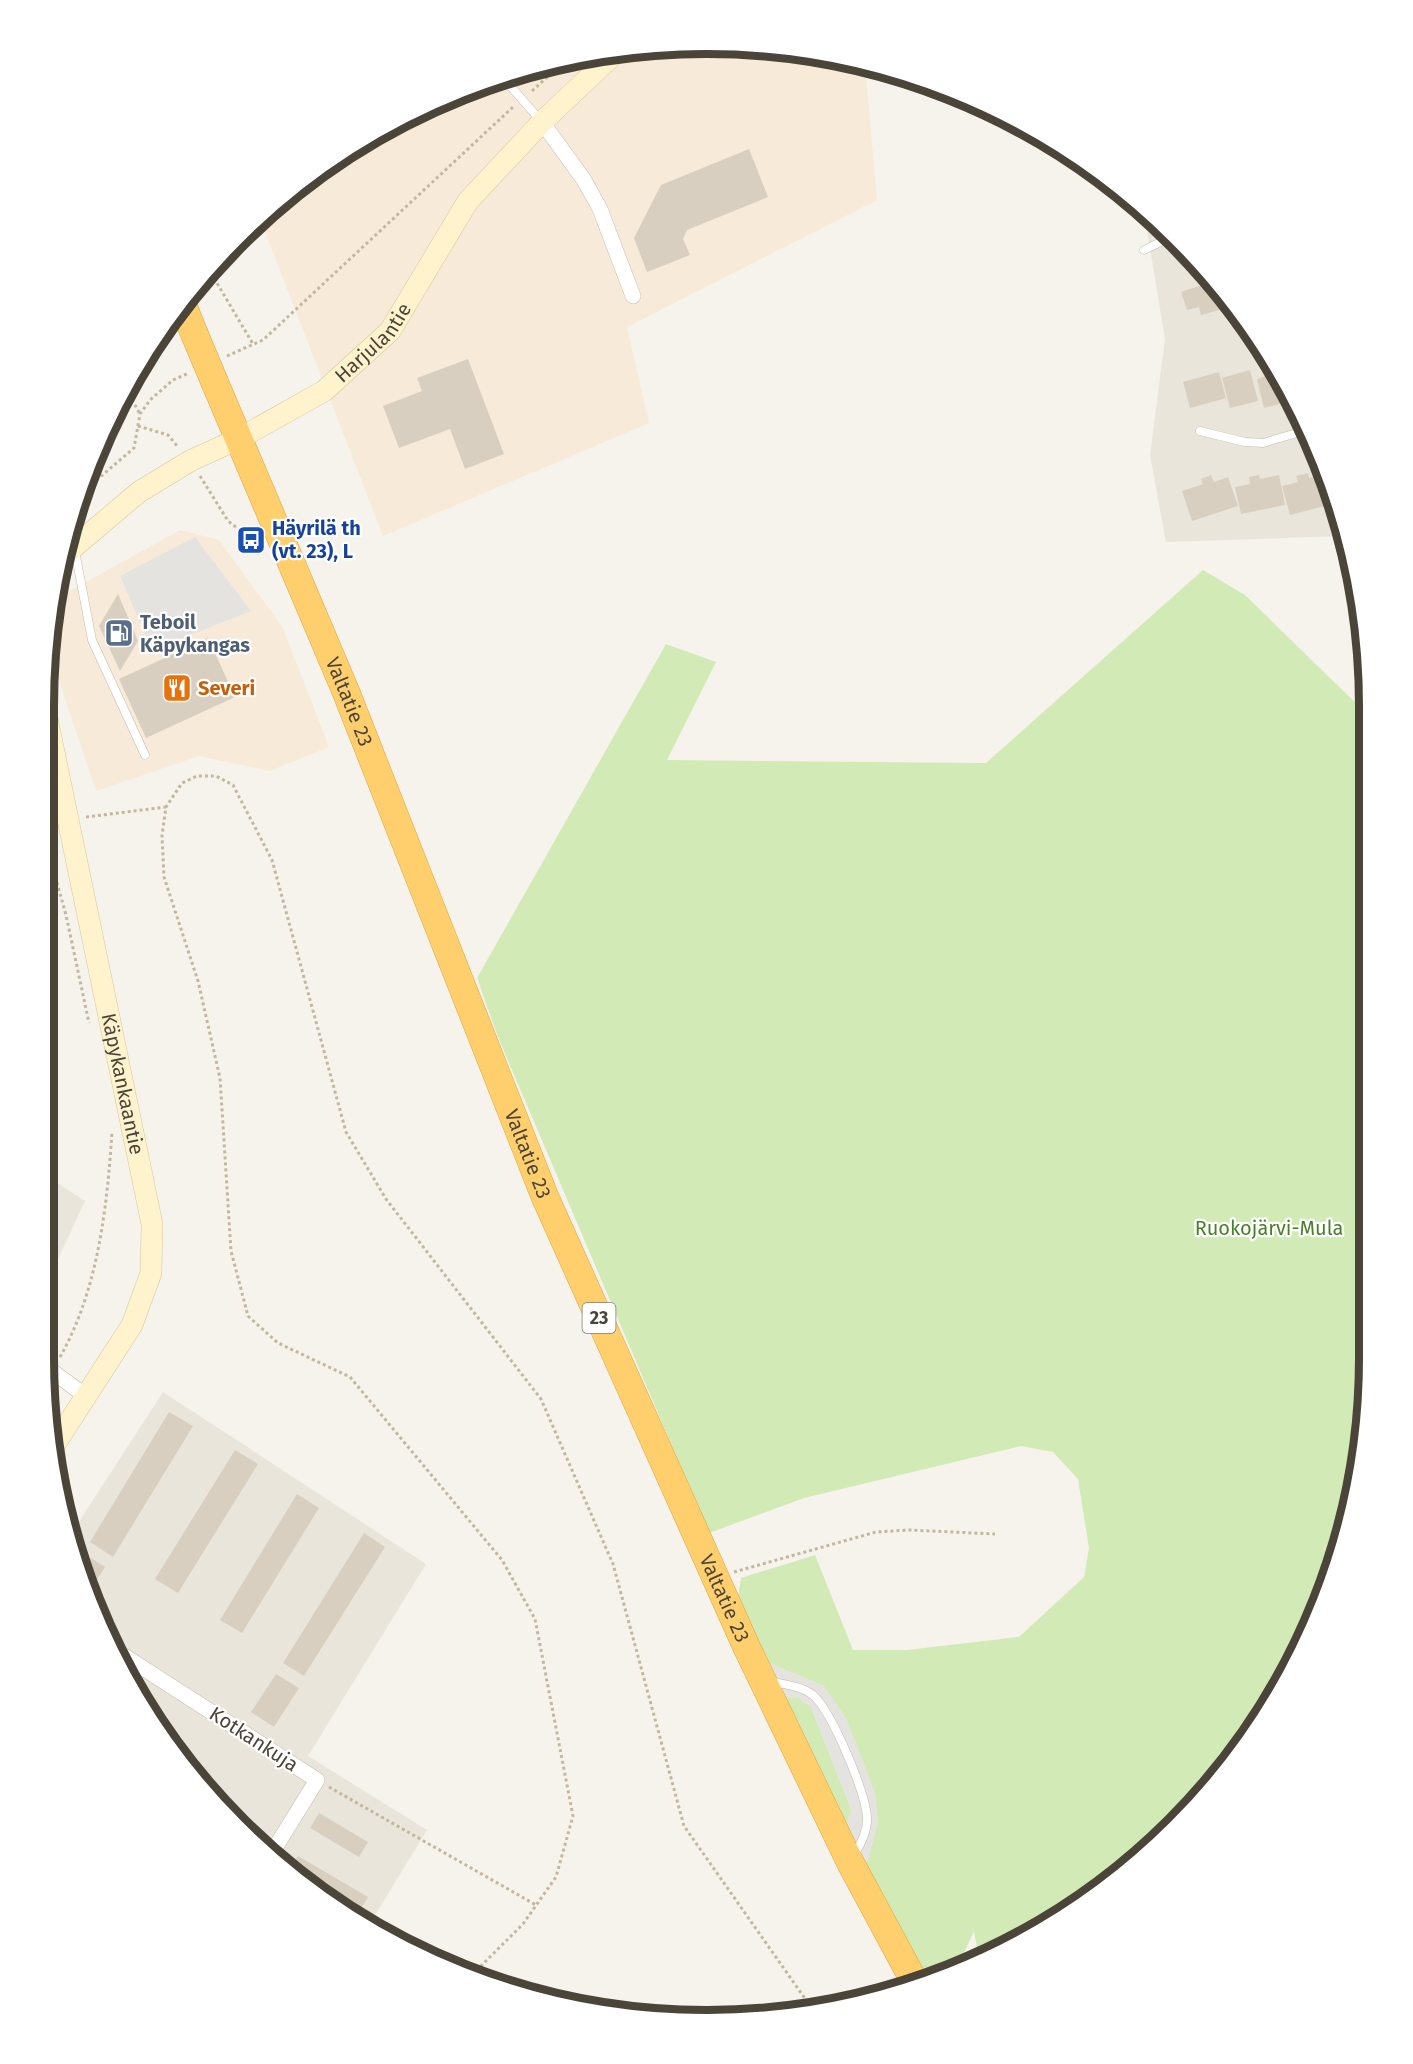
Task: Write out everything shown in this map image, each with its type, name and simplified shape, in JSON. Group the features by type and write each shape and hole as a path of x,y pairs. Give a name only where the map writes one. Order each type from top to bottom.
{"highway":[{"name":"Valtatie 23","path":"186,313 194,333 204,377 240,438 346,692 545,1197 763,1680 850,1862 912,1976"}],"street":[{"name":"Harjulantie","path":"74,547 139,492 190,461 240,438 324,391 390,331 468,201 542,122 604,63"},
{"path":"542,122 584,180 600,209 633,296"},
{"name":"Käpykankaantie","path":"54,748 152,1224 152,1273 132,1325 59,1438"},
{"path":"54,1374 87,1397"},
{"name":"Kotkankuja","path":"127,1658 317,1780 275,1847"}],"lane":[{"path":"508,86 542,122"},
{"path":"1144,250 1163,241"},
{"path":"1200,430 1245,442 1263,443 1298,433"},
{"path":"71,562 92,640 145,755"},
{"path":"763,1680 797,1688 812,1695 825,1710 864,1796 867,1819 863,1839 850,1862"}],"path":[{"path":"223,357 263,340 552,73"},
{"path":"214,278 253,344"},
{"path":"95,482 134,448 140,414 150,400 173,380 204,377"},
{"path":"131,398 140,414"},
{"path":"138,426 168,435 190,461 228,521 294,568"},
{"path":"479,1968 523,1924 556,1877 573,1816 535,1619 502,1560 350,1377 278,1343 248,1316 231,1251 220,1078 198,981 164,876 162,835 166,807 182,783 196,776 216,776 233,785 272,860 346,1132 386,1199 541,1399 613,1564 684,1826 807,2001"},
{"path":"70,819 166,807"},
{"path":"54,872 66,915 91,1030"},
{"path":"54,1360 78,1326 108,1207 112,1131"},
{"path":"715,1577 876,1532 910,1530 995,1534"},
{"path":"317,1780 536,1905"}],"shaded area":[{"path":"706,54 749,55 792,60 866,74 877,200 627,327 649,423 383,536 263,228 309,189 380,141 457,104 538,76 621,60 664,55"},
{"path":"1146,224 1197,276 1224,309 1272,380 1309,457 1336,536 1166,542 1150,455 1165,339"},
{"path":"180,530 219,540 283,628 329,747 270,771 199,756 96,791 55,669 64,594"},
{"path":"195,537 251,611 152,650 120,576"},
{"path":"54,1181 85,1201 54,1268"},
{"path":"163,1392 426,1564 308,1756 427,1830 373,1919 309,1875 276,1848 216,1788 189,1755 141,1684 121,1646 104,1607 76,1526"},
{"path":"766,1662 824,1686 846,1718 876,1795 878,1824 865,1869 844,1828 851,1813 850,1806 811,1707 799,1698 783,1698"}],"green space":[{"name":"Ruokojärvi-Mula","path":"1203,570 1245,595 1359,706 1358,1400 1346,1485 1337,1526 1309,1607 1272,1684 1224,1755 1168,1819 1104,1875 1033,1923 978,1951 974,1931 962,1957 921,1973 865,1869 877,1824 824,1686 766,1662 738,1597 741,1578 815,1555 853,1650 907,1650 1019,1637 1084,1577 1089,1548 1078,1479 1053,1452 1021,1446 804,1498 709,1533 498,1037 477,978 666,644 716,662 667,760 986,763"},
{"path":"783,1698 799,1698 811,1707 850,1806 851,1813 844,1828"}],"building":[{"path":"749,149 768,197 687,230 683,239 690,255 647,272 634,238 661,185"},
{"path":"1200,280 1224,309 1201,315 1199,307 1187,310 1181,292 1202,285"},
{"path":"468,359 504,454 465,469 450,429 399,448 383,406 422,391 417,378"},
{"path":"1250,370 1258,401 1230,408 1222,378"},
{"path":"1219,372 1226,398 1190,408 1183,382"},
{"path":"1269,375 1284,403 1264,408 1257,379"},
{"path":"1308,473 1309,478 1316,476 1327,505 1290,515 1282,486 1298,482 1296,476"},
{"path":"1211,475 1214,482 1228,477 1238,506 1192,521 1182,491 1203,484 1201,479"},
{"path":"1259,475 1260,479 1279,475 1285,505 1241,514 1235,487 1250,484 1249,477"},
{"path":"118,594 138,641 120,671 99,626"},
{"name":"Severi","path":"208,638 235,697 146,738 119,679"},
{"path":"169,1412 193,1426 113,1557 90,1542"},
{"path":"235,1450 258,1464 178,1593 155,1579"},
{"path":"297,1494 319,1508 242,1633 220,1620"},
{"path":"364,1533 385,1547 304,1676 283,1663"},
{"path":"85,1554 105,1567 95,1583"},
{"path":"276,1674 299,1688 274,1727 251,1712"},
{"path":"319,1813 368,1842 359,1857 310,1828"},
{"path":"298,1856 368,1897 360,1910 294,1863"}],"place":[{"name":"Häyrilä th (vt. 23), L","path":"251,540"},
{"name":"Teboil Käpykangas","path":"119,633"},
{"name":"Severi","path":"177,688"}]}
